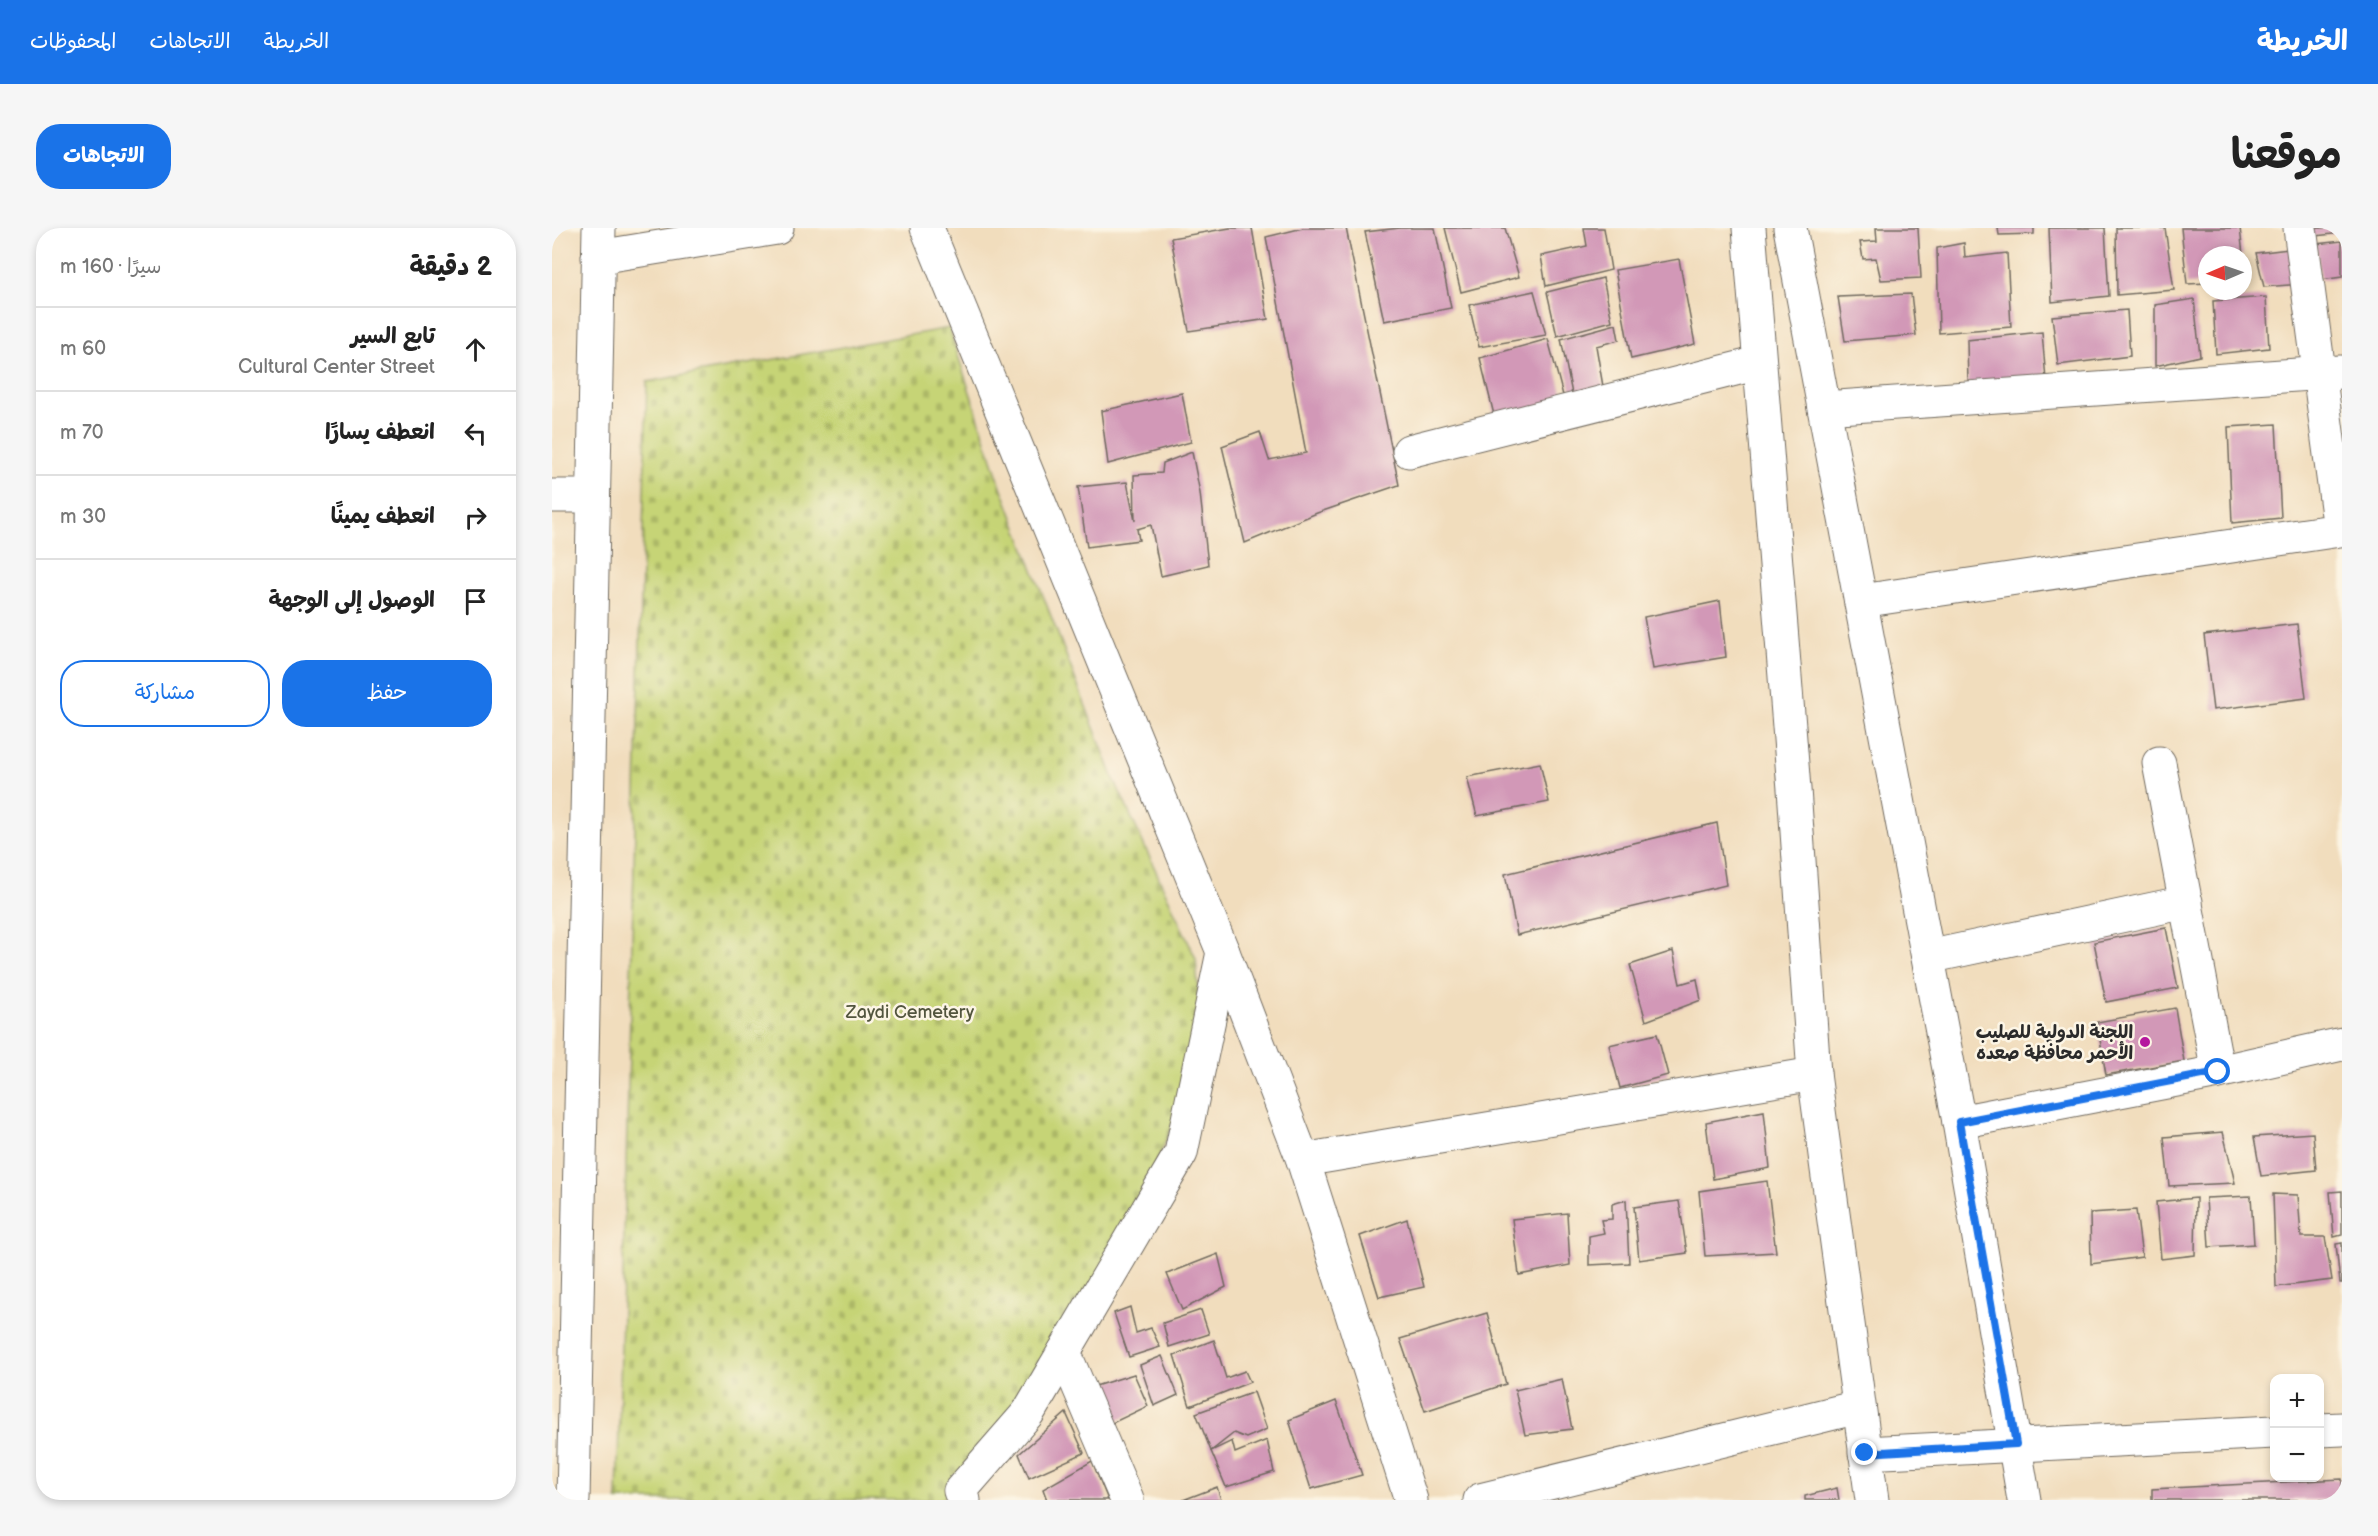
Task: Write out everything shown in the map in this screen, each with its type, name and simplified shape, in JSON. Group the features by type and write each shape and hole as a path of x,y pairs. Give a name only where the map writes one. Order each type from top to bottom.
{"street":[{"path":"573,1500 598,243 777,228"},
{"path":"927,228 1224,952 1303,1160 1411,1500"},
{"path":"1749,228 1794,789 1814,1074 1872,1500"},
{"path":"1790,228 1959,1122 2024,1500"},
{"path":"1861,601 2340,530 2331,373 2300,228"},
{"path":"1409,451 1759,363"},
{"path":"1824,408 2331,373"},
{"path":"552,496 592,496"},
{"path":"2159,763 2218,1072"},
{"path":"1928,957 2186,902"},
{"path":"964,1500 960,1491 1028,1413 1181,1153 1224,952"},
{"path":"1959,1122 2218,1072 2342,1044"},
{"path":"1303,1160 1814,1074"},
{"path":"1064,1352 1127,1500"},
{"path":"1480,1500 1858,1407"},
{"path":"2324,1430 2342,1429"},
{"path":"1865,1453 2270,1432"}],"green space":[{"name":"Zaydi Cemetery","path":"949,328 1000,484 1113,777 1196,959 1199,1002 1173,1123 1140,1202 1026,1399 942,1500 617,1500 647,382"}],"building":[{"path":"1230,228 1252,228 1268,319 1189,331 1171,238"},
{"path":"1303,228 1346,228 1399,485 1317,513 1245,543 1222,446 1260,432 1269,460 1306,453 1266,237"},
{"path":"1400,228 1435,228 1451,308 1384,321 1365,232"},
{"path":"1445,228 1505,228 1519,277 1461,292"},
{"path":"1584,228 1604,228 1611,270 1546,286 1541,256 1587,246"},
{"path":"1876,228 1918,228 1921,278 1881,280 1876,258 1863,259 1860,242 1877,241"},
{"path":"1998,228 2034,228 2034,234 1999,235"},
{"path":"2049,228 2105,228 2109,296 2052,302"},
{"path":"2116,228 2165,228 2174,290 2117,295"},
{"path":"2181,228 2240,228 2242,246 2198,246 2198,283 2187,284"},
{"path":"2305,228 2342,228 2342,233 2306,237"},
{"path":"2342,241 2342,277 2321,280 2316,244"},
{"path":"1964,243 1965,258 2007,253 2011,327 1939,333 1937,248"},
{"path":"2298,248 2303,284 2264,287 2256,253"},
{"path":"1679,259 1695,344 1631,359 1615,270"},
{"path":"1603,278 1612,321 1557,336 1547,292"},
{"path":"1534,291 1546,335 1479,347 1469,305"},
{"path":"1911,294 1916,335 1845,341 1838,297"},
{"path":"2266,297 2269,348 2216,354 2213,301 2252,300 2252,298"},
{"path":"2194,299 2200,356 2155,366 2155,305"},
{"path":"2127,310 2130,356 2058,365 2052,316"},
{"path":"1616,324 1619,340 1596,346 1604,392 1573,399 1561,339"},
{"path":"2042,332 2046,380 1968,384 1967,340"},
{"path":"1548,339 1565,403 1495,419 1480,358"},
{"path":"1182,393 1191,442 1108,464 1101,411"},
{"path":"2276,424 2281,518 2232,523 2228,427"},
{"path":"1192,452 1200,493 1208,565 1161,576 1151,525 1137,529 1139,540 1087,547 1078,487 1127,482 1135,521 1134,475 1162,473 1163,463"},
{"path":"1720,601 1726,657 1653,669 1644,617"},
{"path":"2297,624 2306,698 2213,710 2204,635"},
{"path":"1540,763 1549,802 1477,816 1467,777"},
{"path":"1717,823 1726,885 1517,935 1505,874"},
{"path":"2166,928 2178,988 2106,1002 2094,942"},
{"path":"1673,951 1680,984 1697,979 1701,1000 1646,1021 1630,965"},
{"path":"2175,1008 2184,1061 2106,1075 2097,1022"},
{"path":"1657,1034 1668,1075 1620,1088 1609,1045"},
{"path":"1764,1111 1770,1168 1713,1179 1706,1122"},
{"path":"2223,1132 2235,1183 2169,1186 2164,1137"},
{"path":"2313,1133 2316,1170 2261,1176 2254,1137"},
{"path":"1767,1181 1776,1252 1705,1256 1699,1191"},
{"path":"2342,1191 2342,1235 2334,1237 2330,1192"},
{"path":"2273,1194 2298,1195 2301,1237 2325,1237 2332,1280 2276,1287"},
{"path":"2251,1196 2254,1244 2209,1247 2206,1198"},
{"path":"2196,1198 2195,1255 2161,1259 2156,1202"},
{"path":"1626,1200 1629,1263 1589,1265 1589,1236 1604,1233 1601,1220 1612,1219 1612,1204"},
{"path":"1679,1201 1687,1253 1639,1260 1634,1207"},
{"path":"2136,1210 2142,1257 2091,1264 2090,1213"},
{"path":"1567,1213 1570,1265 1519,1275 1512,1219"},
{"path":"1407,1219 1424,1287 1379,1297 1360,1236"},
{"path":"2342,1243 2342,1283 2340,1283 2336,1244"},
{"path":"1218,1254 1226,1287 1182,1310 1167,1274"},
{"path":"1130,1307 1136,1333 1151,1328 1160,1347 1129,1357 1114,1313"},
{"path":"1201,1310 1209,1334 1169,1347 1163,1323"},
{"path":"1487,1313 1506,1384 1425,1411 1400,1339"},
{"path":"1214,1340 1226,1378 1245,1371 1250,1382 1190,1406 1174,1355"},
{"path":"1162,1356 1178,1395 1154,1406 1140,1365"},
{"path":"1134,1374 1148,1406 1106,1426 1089,1388"},
{"path":"1562,1379 1572,1429 1525,1435 1515,1390"},
{"path":"1254,1392 1267,1429 1246,1438 1234,1433 1211,1451 1196,1413"},
{"path":"1336,1401 1362,1475 1311,1489 1289,1420"},
{"path":"1066,1413 1084,1453 1029,1478 1019,1454"},
{"path":"1267,1440 1274,1472 1226,1487 1211,1451 1232,1441 1235,1453"},
{"path":"1092,1461 1108,1500 1047,1500 1043,1489"},
{"path":"2342,1479 2342,1500 2152,1500 2152,1489 2324,1482 2324,1480"},
{"path":"1217,1487 1221,1500 1183,1500"},
{"path":"1837,1488 1839,1500 1805,1500 1805,1496"}],"place":[{"name":"اللجنة الدولية للصليب الأحمر محافظة صعده","path":"2145,1042"}],"route":[{"path":"1865,1453 2016,1444 1959,1122 2218,1072"}]}
